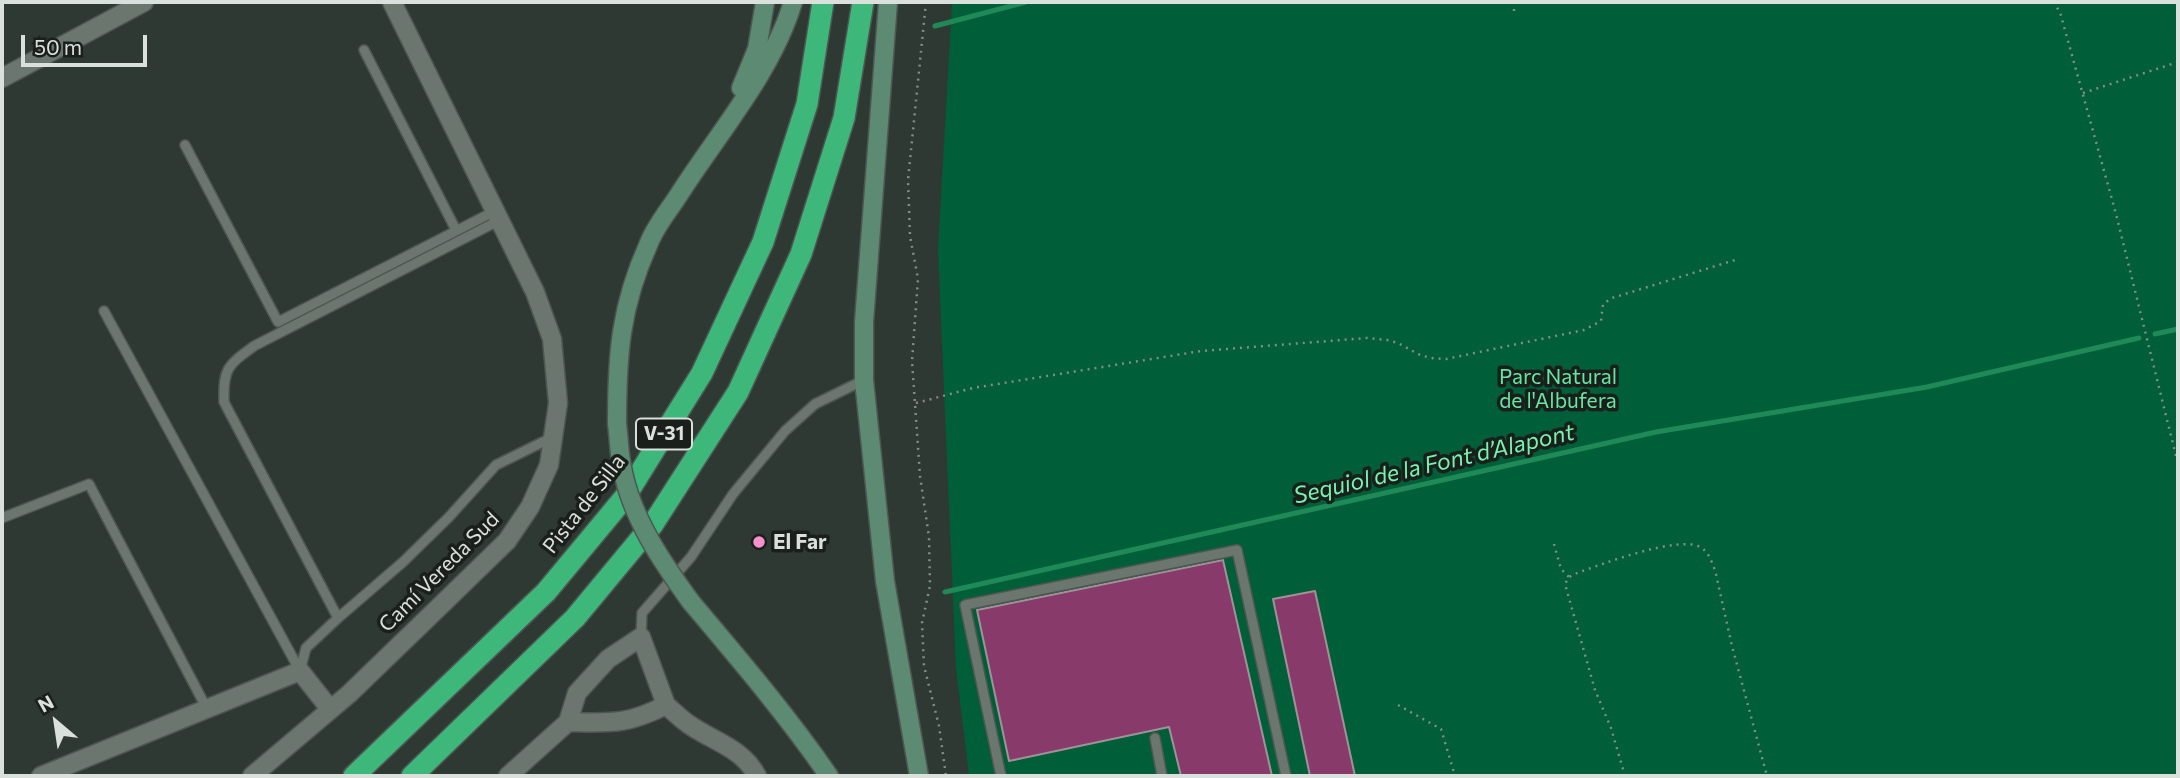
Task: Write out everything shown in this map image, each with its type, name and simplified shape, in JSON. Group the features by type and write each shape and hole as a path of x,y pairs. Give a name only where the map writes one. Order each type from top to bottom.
{"highway":[{"name":"Pista de Silla","path":"354,776 546,592 625,497 702,373 767,230 807,104 823,2"},
{"name":"V-31","path":"412,776 575,618 653,524 738,392 805,242 844,118 863,2"}],"main road":[{"path":"714,141 741,89 757,48 765,2"},
{"path":"793,2 789,16 757,80 649,240 626,305 617,363 617,424 622,469 633,503 660,559 691,602 777,704 829,776"},
{"path":"888,2 864,322 864,380 885,581 919,776"}],"street":[{"path":"2,78 144,2"},
{"name":"Camí Vereda Sud","path":"251,776 330,709 507,541 530,507 549,465 558,403 552,339 535,292 392,2"},
{"path":"508,776 568,722 577,694 608,659 641,637 666,705 688,724 730,747 757,776"},
{"path":"41,776 300,671 330,709"},
{"path":"568,722 618,723 644,716 666,705"}],"lane":[{"path":"364,50 456,230"},
{"path":"185,145 278,322 456,230 498,215"},
{"path":"338,618 224,402 223,381 231,363 254,346 498,215"},
{"path":"104,311 300,671"},
{"path":"641,637 642,613 691,557 733,494 785,431 815,404 864,380"},
{"path":"300,671 306,648 403,562 496,465 553,437"},
{"path":"2,518 89,484 208,709"},
{"path":"1001,776 965,605 1237,550 1286,776"},
{"path":"1155,738 1162,776"}],"path":[{"path":"926,2 908,180 910,236 918,279 912,361 920,476 929,537 930,586 922,623 924,666 939,726 946,776"},
{"path":"1514,2 1514,15"},
{"path":"2053,2 2060,12 2083,93 2176,445 2178,464"},
{"path":"2083,93 2178,62"},
{"path":"916,403 974,388 1201,351 1367,338 1398,343 1430,358 1462,356 1584,330 1601,321 1603,304 1612,298 1735,260"},
{"path":"1625,776 1611,728 1595,690 1565,584 1569,576 1636,552 1686,543 1707,553 1715,570 1732,646 1767,776"},
{"path":"1554,544 1561,569 1569,576"},
{"path":"1398,705 1441,729 1455,776"}],"green space":[{"name":"Parc Natural de l'Albufera","path":"952,2 2178,2 2178,776 969,776 956,668 938,250"}],"building":[{"path":"1223,560 1272,776 1181,776 1169,727 1009,761 977,610"},
{"path":"1315,591 1355,776 1310,776 1273,599"}],"waterway":[{"path":"935,26 1026,2"},
{"name":"Sequiol de la Font d’Alapont","path":"2155,334 2178,329"},
{"name":"Sequiol de la Font d’Alapont","path":"945,592 1656,432 1927,387 2139,338"}],"place":[{"name":"El Far","path":"759,542"}]}
